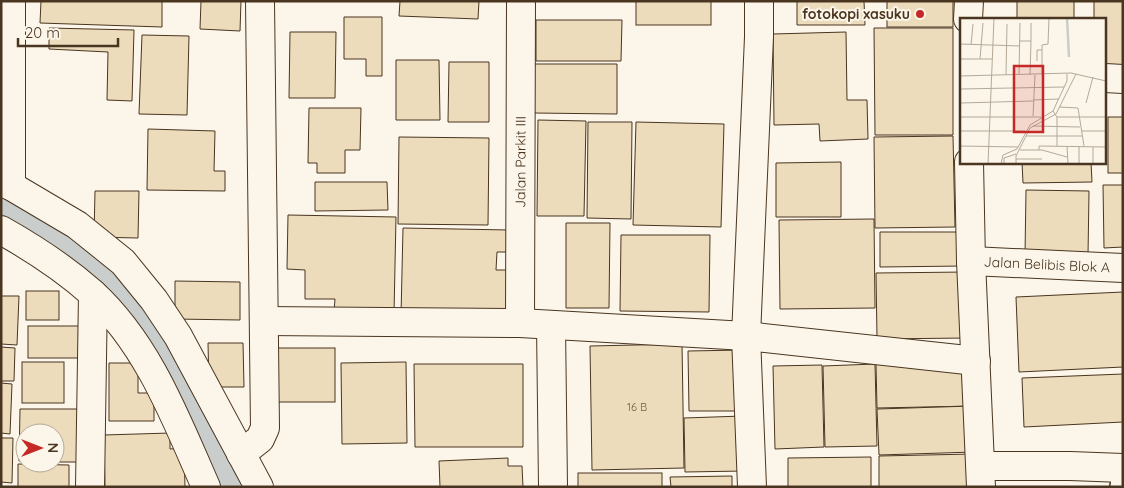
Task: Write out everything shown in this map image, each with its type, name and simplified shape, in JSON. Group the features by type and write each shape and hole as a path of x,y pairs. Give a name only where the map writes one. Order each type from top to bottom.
{"street":[{"path":"11,1 6,184 77,225 123,262 154,300 178,336 259,487"},
{"path":"242,454 260,439 265,428 260,1"},
{"name":"Jalan Parkit III","path":"520,323 521,1"},
{"path":"752,487 746,336 759,1"},
{"path":"968,1 968,18"},
{"path":"1106,78 1123,78"},
{"path":"969,164 971,261 981,476 1070,466 1120,474"},
{"path":"1,230 57,264 93,294 123,328 156,378 174,413 206,487"},
{"name":"Jalan Belibis Blok A","path":"971,261 1123,268"},
{"path":"90,487 93,294"},
{"path":"264,321 520,323 746,336 976,361"},
{"path":"551,325 552,487"}],"shaded area":[{"path":"1,192 62,225 143,295 249,487 217,487 145,350 1,219"}],"building":[{"path":"41,1 162,1 162,27 40,23"},
{"path":"201,1 241,1 240,31 200,29"},
{"path":"400,1 479,1 478,19 399,16"},
{"path":"636,1 711,1 711,25 636,25"},
{"path":"797,1 864,1 865,25 797,25"},
{"name":"fotokopi xasuku","path":"887,1 953,1 953,27 887,27"},
{"path":"1017,1 1074,1 1074,18 1017,18"},
{"path":"1094,1 1123,1 1123,68 1106,68 1106,18 1094,18"},
{"path":"344,17 382,17 382,76 366,76 366,59 344,59"},
{"path":"536,20 622,20 621,61 536,61"},
{"path":"49,28 134,30 132,101 107,100 108,52 49,49"},
{"path":"874,28 953,28 953,135 875,135"},
{"path":"290,32 336,32 335,98 289,98"},
{"path":"846,32 847,100 867,100 868,139 820,141 819,124 774,125 773,34"},
{"path":"142,35 189,36 187,115 139,114"},
{"path":"396,60 439,60 440,120 396,120"},
{"path":"449,62 489,62 489,122 448,122"},
{"path":"534,64 617,64 617,114 534,113"},
{"path":"309,108 361,108 360,150 345,150 345,173 317,173 317,163 308,163"},
{"path":"1108,117 1123,117 1123,173 1108,173"},
{"path":"538,120 586,121 584,216 537,216"},
{"path":"588,122 632,122 631,219 587,218"},
{"path":"636,122 724,124 721,227 633,225"},
{"path":"148,129 215,131 214,171 225,171 225,191 147,190"},
{"path":"953,136 955,227 875,228 874,137"},
{"path":"399,137 489,138 488,225 398,224"},
{"path":"841,162 841,217 776,217 776,163"},
{"path":"1022,164 1091,164 1092,182 1023,183"},
{"path":"315,182 387,182 388,210 315,211"},
{"path":"1103,185 1123,185 1123,247 1104,248"},
{"path":"1026,190 1089,191 1088,256 1025,255"},
{"path":"95,191 139,191 138,238 94,237"},
{"path":"288,215 396,217 394,314 334,312 335,299 305,299 305,270 287,269"},
{"path":"874,219 875,308 780,309 779,220"},
{"path":"566,223 610,223 609,308 566,308"},
{"path":"403,228 509,230 508,252 497,252 496,270 508,270 507,318 401,316"},
{"path":"880,232 963,232 963,266 880,267"},
{"path":"621,235 710,235 709,312 620,311"},
{"path":"966,272 966,338 877,339 876,273"},
{"path":"175,281 240,282 240,320 175,319"},
{"path":"26,291 59,291 59,320 26,320"},
{"path":"1123,292 1123,367 1019,372 1016,297"},
{"path":"1,296 19,296 17,345 1,344"},
{"path":"28,326 81,326 81,358 28,358"},
{"path":"208,343 243,343 244,387 209,387"},
{"path":"682,344 684,468 592,470 590,346"},
{"path":"1,347 15,348 14,381 1,381"},
{"path":"278,348 335,348 335,402 278,402"},
{"path":"743,350 743,411 689,411 688,351"},
{"path":"971,361 972,406 877,408 876,364"},
{"path":"22,362 64,362 64,403 22,403"},
{"path":"406,362 407,443 342,444 341,363"},
{"path":"109,363 138,363 138,393 154,393 154,421 109,421"},
{"path":"414,364 523,364 523,447 415,447"},
{"path":"875,364 877,446 825,447 823,366"},
{"path":"822,365 824,447 775,449 773,366"},
{"path":"1123,374 1123,422 1024,427 1022,378"},
{"path":"1,383 12,384 10,434 1,433"},
{"path":"972,406 974,452 879,455 877,409"},
{"path":"20,409 86,409 86,462 65,462 65,423 20,423"},
{"path":"743,416 744,471 685,472 684,418"},
{"path":"170,433 170,449 184,448 185,487 105,487 104,435"},
{"path":"1,438 13,438 12,483 1,482"},
{"path":"973,454 974,487 879,487 879,456"},
{"path":"871,457 871,487 788,487 788,458"},
{"path":"508,458 508,466 522,466 523,487 440,487 439,461"},
{"path":"65,465 69,465 69,487 18,487 18,473 65,473"},
{"path":"578,473 662,473 662,487 578,487"},
{"path":"732,476 732,487 671,487 670,477"}],"place":[{"name":"fotokopi xasuku","path":"920,14"}]}
